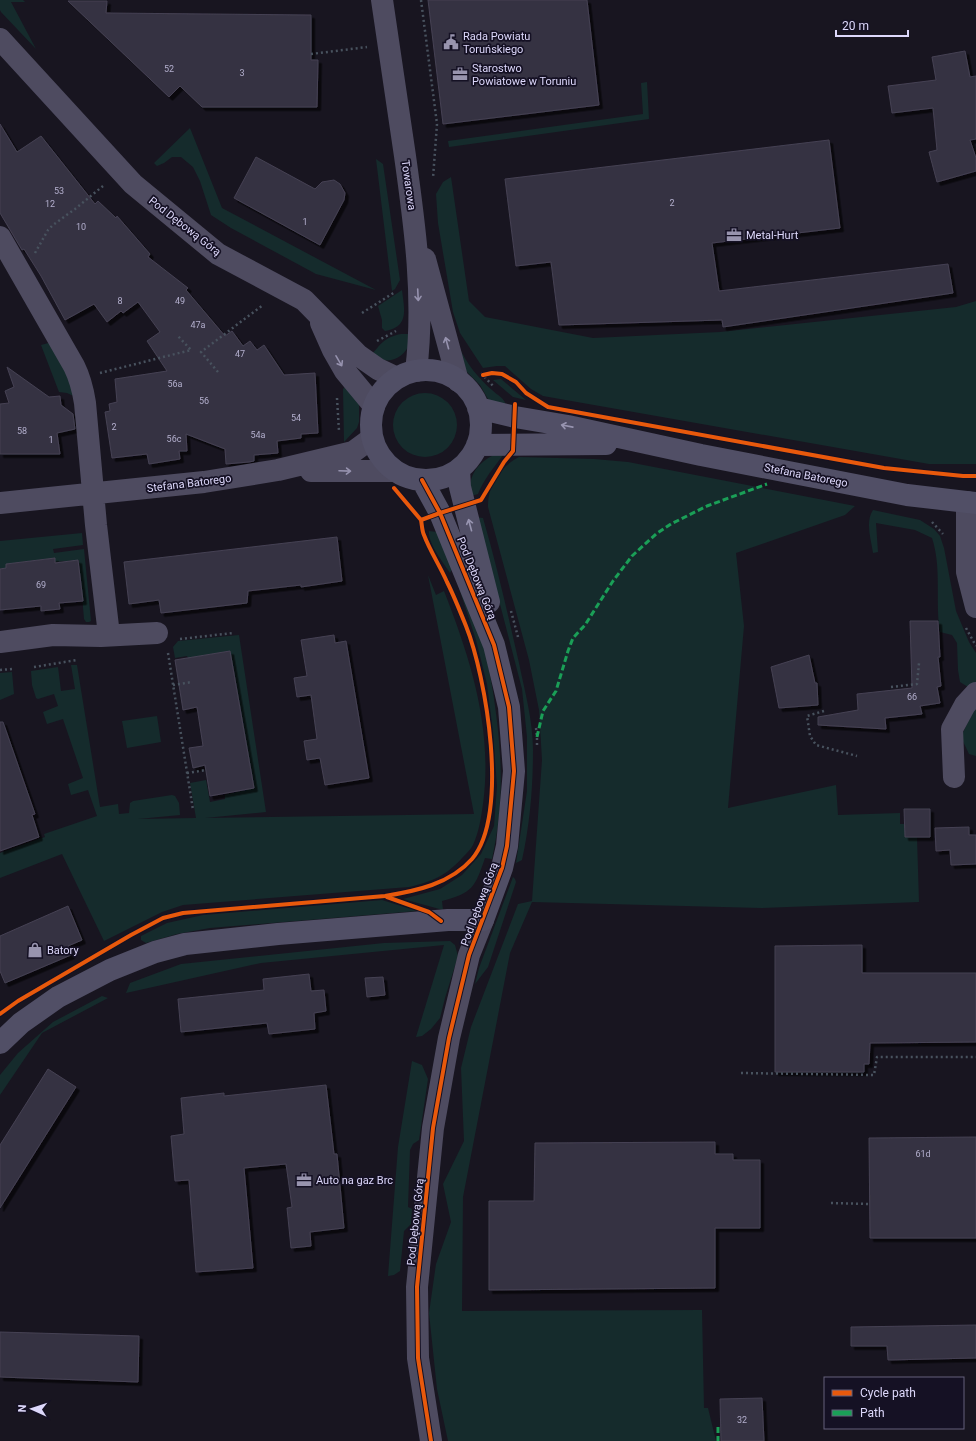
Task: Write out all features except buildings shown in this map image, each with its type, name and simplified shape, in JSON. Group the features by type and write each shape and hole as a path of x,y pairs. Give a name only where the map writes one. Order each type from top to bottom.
{"street":[{"name":"Towarowa","path":"382,0 415,228 419,348 407,375"},
{"name":"Pod Dębową Górą","path":"0,38 133,184 218,254 304,300 358,355 378,369 407,375"},
{"path":"415,228 431,280 458,381"},
{"path":"0,237 78,374 85,403 96,525 109,635"},
{"path":"317,313 333,350 345,371 374,406"},
{"path":"436,372 448,375 458,381 468,390 474,399 480,418 477,445 468,460 459,469 444,477 433,480 412,479 395,471 387,464 378,452 372,438 371,419 374,406 384,390 407,375 436,372"},
{"name":"Stefana Batorego","path":"478,408 515,417 568,426 918,497 973,502"},
{"name":"Stefana Batorego","path":"0,504 204,482 278,470 353,452 372,438"},
{"name":"Stefana Batorego","path":"477,445 646,443"},
{"path":"459,469 460,487 488,597 494,645"},
{"path":"278,470 395,471"},
{"name":"Pod Dębową Górą","path":"422,480 440,512 494,645 509,707 514,771 507,846 502,868 469,955 449,1038 433,1128 417,1287 418,1358 431,1441"},
{"path":"973,502 967,572 976,607"},
{"path":"0,642 53,635 109,635 166,641"},
{"path":"954,777 952,729 965,705 976,693"},
{"path":"0,1043 21,1023 58,997 110,970 154,952 185,944 448,920 483,920"}],"path":[{"path":"421,0 437,124 433,182"},
{"path":"311,54 389,45"},
{"path":"15,263 35,254 52,225 77,208 121,172"},
{"path":"218,372 201,352 254,312"},
{"path":"102,373 191,350 177,335"},
{"path":"193,810 166,641 233,633"},
{"path":"34,667 79,660"},
{"path":"891,687 917,684 919,663"},
{"path":"0,670 12,669"},
{"path":"173,685 192,682"},
{"path":"824,711 807,716 810,736 816,745 857,756"},
{"path":"187,773 206,770"},
{"path":"741,1073 874,1075 877,1057 976,1057"},
{"path":"831,1202 870,1204"}],"green space":[{"path":"0,0 23,0 25,2 11,2 36,49 1,12"},
{"path":"647,82 649,119 449,147 448,141 643,114 641,83"},
{"path":"190,128 222,208 376,290 316,274 231,228 211,215 200,181 193,167 181,157 172,157 157,166 154,163"},
{"path":"376,159 383,164 400,280 395,289 392,291"},
{"path":"451,177 469,301 485,317 593,338 720,332 956,307 976,301 976,464 929,464 543,396 531,389 505,366 483,368 460,333 453,312 438,223 436,194 443,182"},
{"path":"402,290 404,316 402,321 393,329 385,331 382,328 382,320 378,306"},
{"path":"401,334 410,334 410,340 405,352 398,358 385,360 373,353 385,340"},
{"path":"52,342 78,398 67,393 59,392 41,345"},
{"path":"459,347 473,370 503,399 506,406 493,403 488,399 480,385 463,368"},
{"path":"501,379 526,400 513,397 493,380"},
{"path":"347,385 359,404 359,422 357,428 344,442 343,389"},
{"path":"419,393 431,393 448,402 455,413 457,425 455,437 448,448 431,457 419,457 407,452 398,443 393,431 393,419 398,407 407,398"},
{"path":"496,454 504,454 486,478 478,494 471,496 471,482 475,470 484,461"},
{"path":"519,457 594,459 628,462 855,506 845,515 736,553 744,626 728,808 836,785 838,815 900,813 900,824 905,824 905,837 917,837 919,902 761,908 532,902 510,953 463,1197 462,1311 702,1310 704,1408 708,1408 716,1441 448,1441 437,1389 429,1313 436,1264 451,1222 443,1184 464,1141 461,1068 471,1027 518,904 532,901 542,760 539,710 529,660 488,507 488,499 496,478 506,466"},
{"path":"873,510 920,520 934,529 940,536 944,548 956,611 969,642 976,653 976,686 968,687 960,682 957,643 952,635 940,632 937,561 932,538 915,530 876,523 878,552 873,553 869,520"},
{"path":"474,517 483,518 488,536 519,663 532,728 533,764 529,819 522,860 516,863 527,791 527,737 522,689 495,585"},
{"path":"429,531 437,532 452,569 450,573 433,547 429,536"},
{"path":"82,533 83,545 53,549 54,553 84,549 91,621 89,622 86,622 84,619 79,560 55,562 55,558 6,564 6,568 0,569 0,541"},
{"path":"428,575 436,595 444,591 463,643 477,695 485,749 483,804 477,835 470,850 451,869 432,880 409,887 183,905 162,912 104,941 62,854 0,878 0,853 45,837 44,834 97,816 88,790 71,795 68,784 83,778 63,719 47,724 43,712 58,706 54,694 38,699 36,698 32,685 31,671 58,667 61,691 75,689 71,665 77,665 100,807 118,804 119,814 129,813 130,803 133,801 172,795 175,796 179,803 180,815 138,819 196,818 190,783 206,780 210,802 225,799 225,795 254,788 230,651 188,658 187,656 175,658 173,647 178,641 239,635 266,812 205,818 474,814"},
{"path":"459,588 463,590 472,609 482,638 493,692 501,776 499,816 492,859 485,858 475,882 467,892 442,901 443,910 403,899 440,889 462,875 481,854 494,826 497,786 493,732 487,684 476,640"},
{"path":"12,672 14,694 0,700 0,673"},
{"path":"976,704 976,756 969,754 961,737"},
{"path":"157,716 161,742 127,748 122,721"},
{"path":"513,877 516,882 488,967 475,984 479,968"},
{"path":"382,900 417,911 210,928 177,934 146,943 141,940 141,936 167,923 203,915"},
{"path":"450,941 455,945 458,956 440,1018 431,1029 422,1036 416,1037 444,945 261,963 126,993 130,983 181,964 384,943"},
{"path":"102,996 108,998 42,1033 0,1095 0,1075 18,1053 53,1022"},
{"path":"412,1061 422,1065 428,1079 419,1140 413,1144 410,1150 408,1207 412,1209 411,1224 404,1231 400,1271 394,1275 388,1276 398,1147"}],"marked path":[{"path":"537,737 543,711 556,691 573,638 585,625 613,581 632,556 656,534 671,524 707,506 767,484"},
{"path":"718,1427 718,1441"}],"cycle path":[{"path":"483,375 492,373 502,374 516,382 526,393 548,407 884,468 976,476"},
{"path":"394,488 421,520 481,500 504,462 513,451 515,404"},
{"path":"422,480 440,513 494,645 509,707 514,771 507,846 502,868 469,955 449,1038 433,1128 417,1287 418,1358 431,1441"},
{"path":"0,1014 18,1001 163,918 183,913 397,894 420,889 443,880 463,868 472,859 483,838 490,811 492,779 491,745 487,710 474,649 450,587 426,541 421,520"},
{"path":"387,897 429,912 441,921"}],"place":[{"name":"Rada Powiatu Toruńskiego","path":"451,42"},
{"name":"Starostwo Powiatowe w Toruniu","path":"460,74"},
{"name":"Metal-Hurt","path":"734,235"},
{"name":"Batory","path":"35,950"},
{"name":"Auto na gaz Brc","path":"304,1180"}]}
